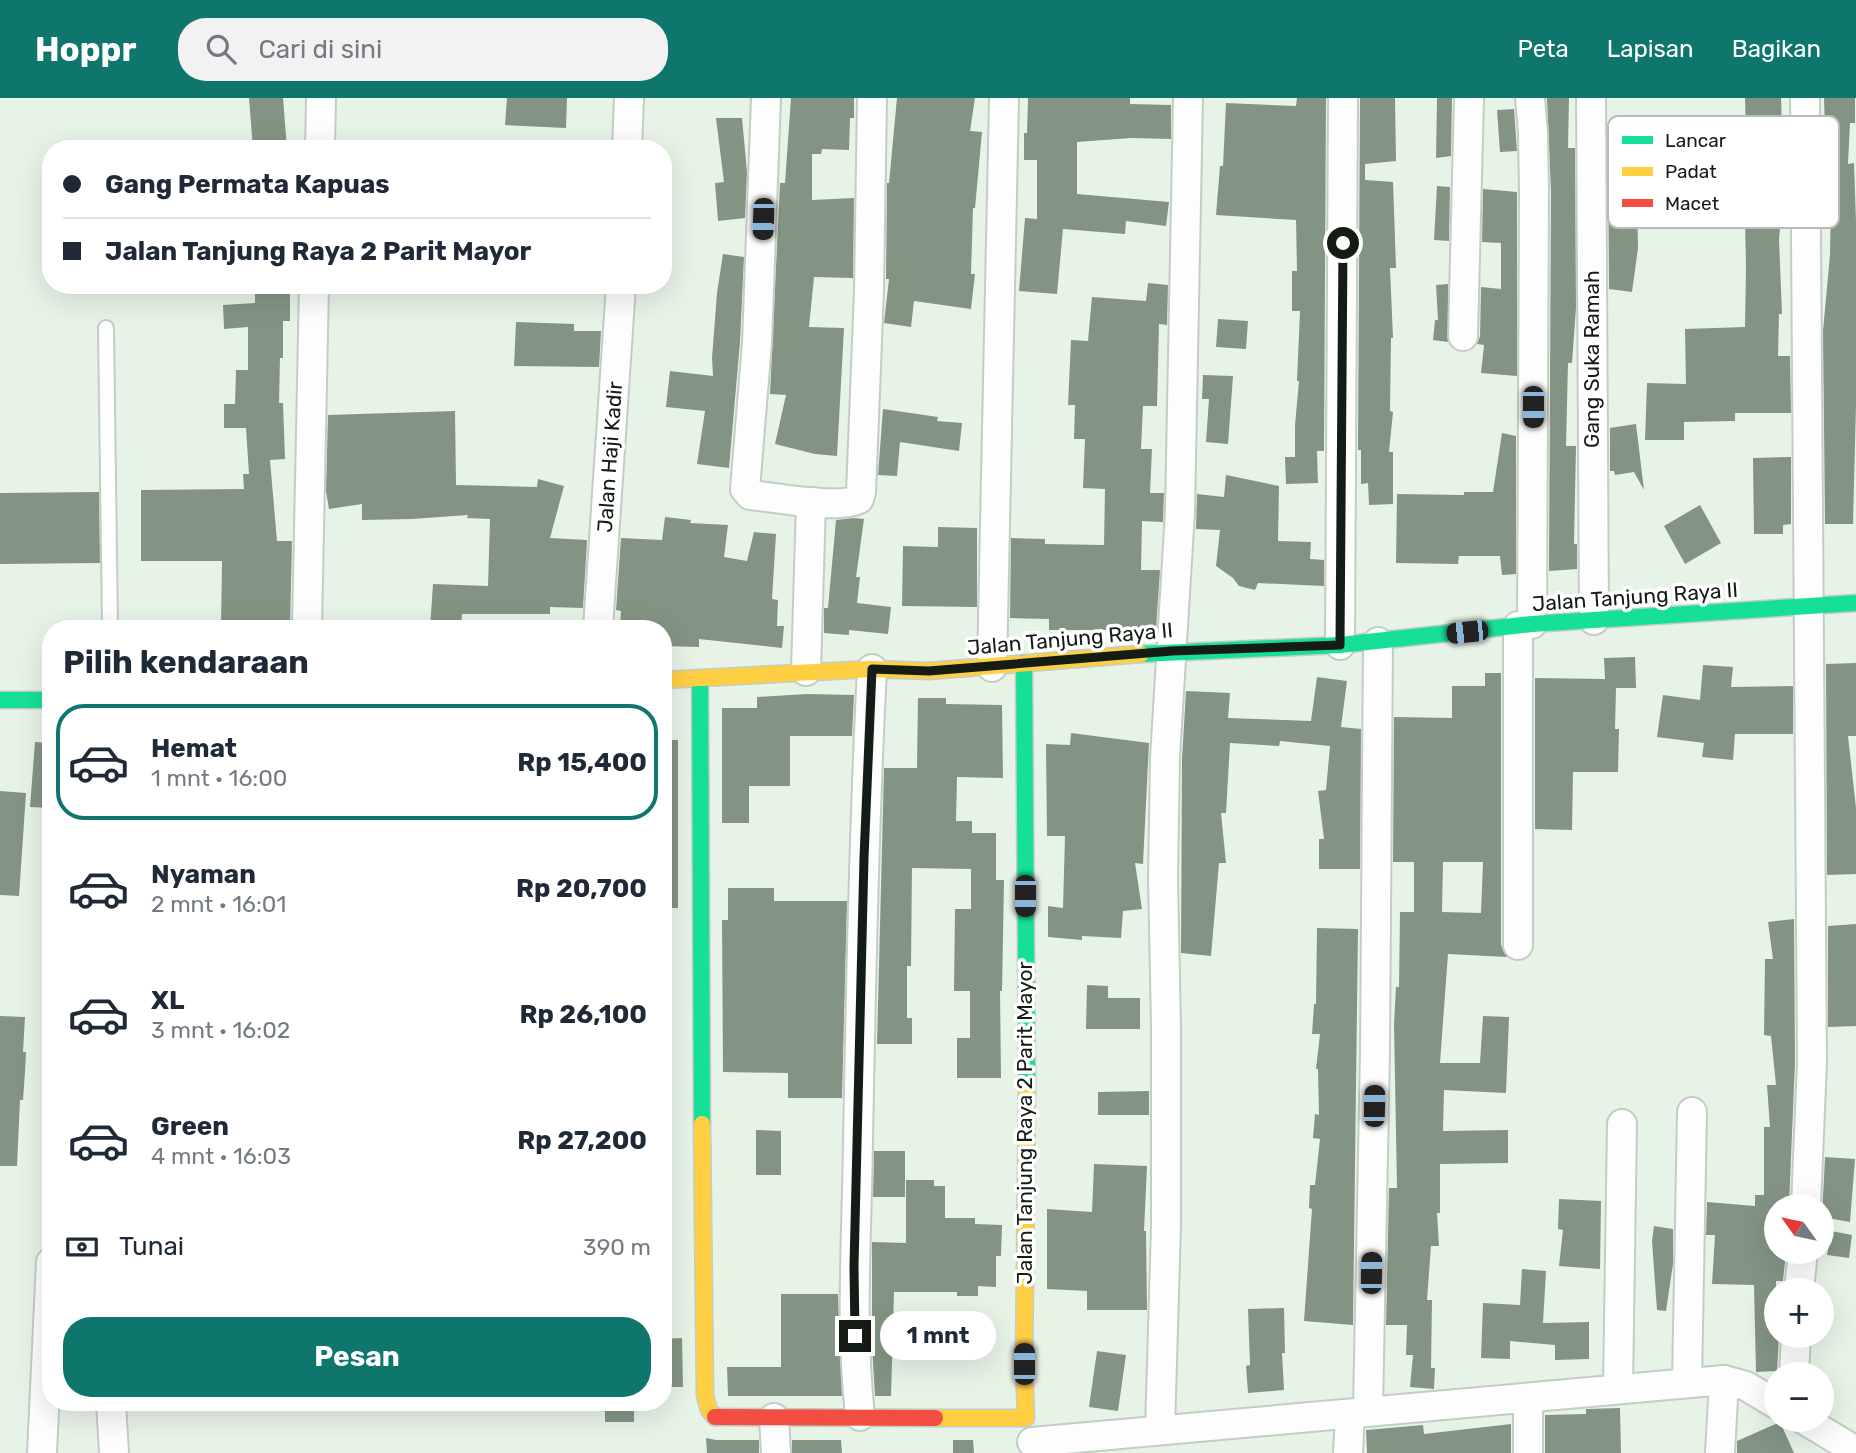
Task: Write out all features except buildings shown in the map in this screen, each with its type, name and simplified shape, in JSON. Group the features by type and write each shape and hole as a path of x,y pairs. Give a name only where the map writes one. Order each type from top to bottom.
{"street":[{"path":"320,140 321,98"},
{"path":"627,140 629,98"},
{"path":"766,98 757,343 745,489 750,495 811,502 855,502 861,492 869,290 872,98"},
{"path":"992,667 1004,98"},
{"path":"1160,1430 1166,1226 1163,878 1165,758 1180,511 1188,98"},
{"path":"1340,645 1343,98"},
{"path":"1463,336 1469,98"},
{"path":"1518,945 1534,192 1534,133 1530,98"},
{"name":"Gang Suka Ramah","path":"1591,98 1594,620"},
{"path":"1805,98 1805,116"},
{"path":"1806,228 1812,1062 1806,1194"},
{"path":"307,620 314,294"},
{"name":"Jalan Haji Kadir","path":"599,620 620,294"},
{"path":"806,671 811,502"},
{"name":"Jalan Tanjung Raya II","path":"672,680 806,671 929,671 1172,651 1340,645 1525,625 1856,603"},
{"path":"1348,1453 1359,1413 1375,1051 1378,642"},
{"name":"Jalan Tanjung Raya 2 Parit Mayor","path":"1024,663 1027,1057 1024,1350 1031,1437"},
{"path":"860,1416 856,1383 854,1266 864,858 872,669"},
{"path":"700,678 705,1396 709,1410 716,1418 860,1416 1031,1437 1160,1430 1189,1441 1359,1413 1528,1399 1618,1388 1724,1380 1746,1386 1764,1397"},
{"path":"0,700 42,700"},
{"path":"1687,1383 1692,1112"},
{"path":"1618,1388 1622,1124"},
{"path":"1720,1453 1724,1380"},
{"path":"1528,1399 1528,1453"},
{"path":"42,1453 44,1411"},
{"path":"112,1411 114,1453"},
{"path":"774,1418 776,1453"},
{"path":"1823,1432 1856,1449"}],"lane":[{"path":"106,328 110,620"}],"traffic: fast":[{"path":"1141,654 1340,645 1532,624 1856,603"},
{"path":"1024,663 1027,1087"},
{"path":"700,678 702,1124"},
{"path":"0,700 42,700"}],"traffic: slow":[{"path":"672,680 872,669 929,671 1141,654"},
{"path":"935,1418 1026,1418 1024,1364 1027,1087"},
{"path":"702,1124 705,1396 709,1410 715,1417"}],"traffic: jam":[{"path":"715,1417 935,1418"}],"route":[{"path":"855,1336 854,1266 864,858 872,669 929,671 1172,651 1340,645 1343,243"}]}
